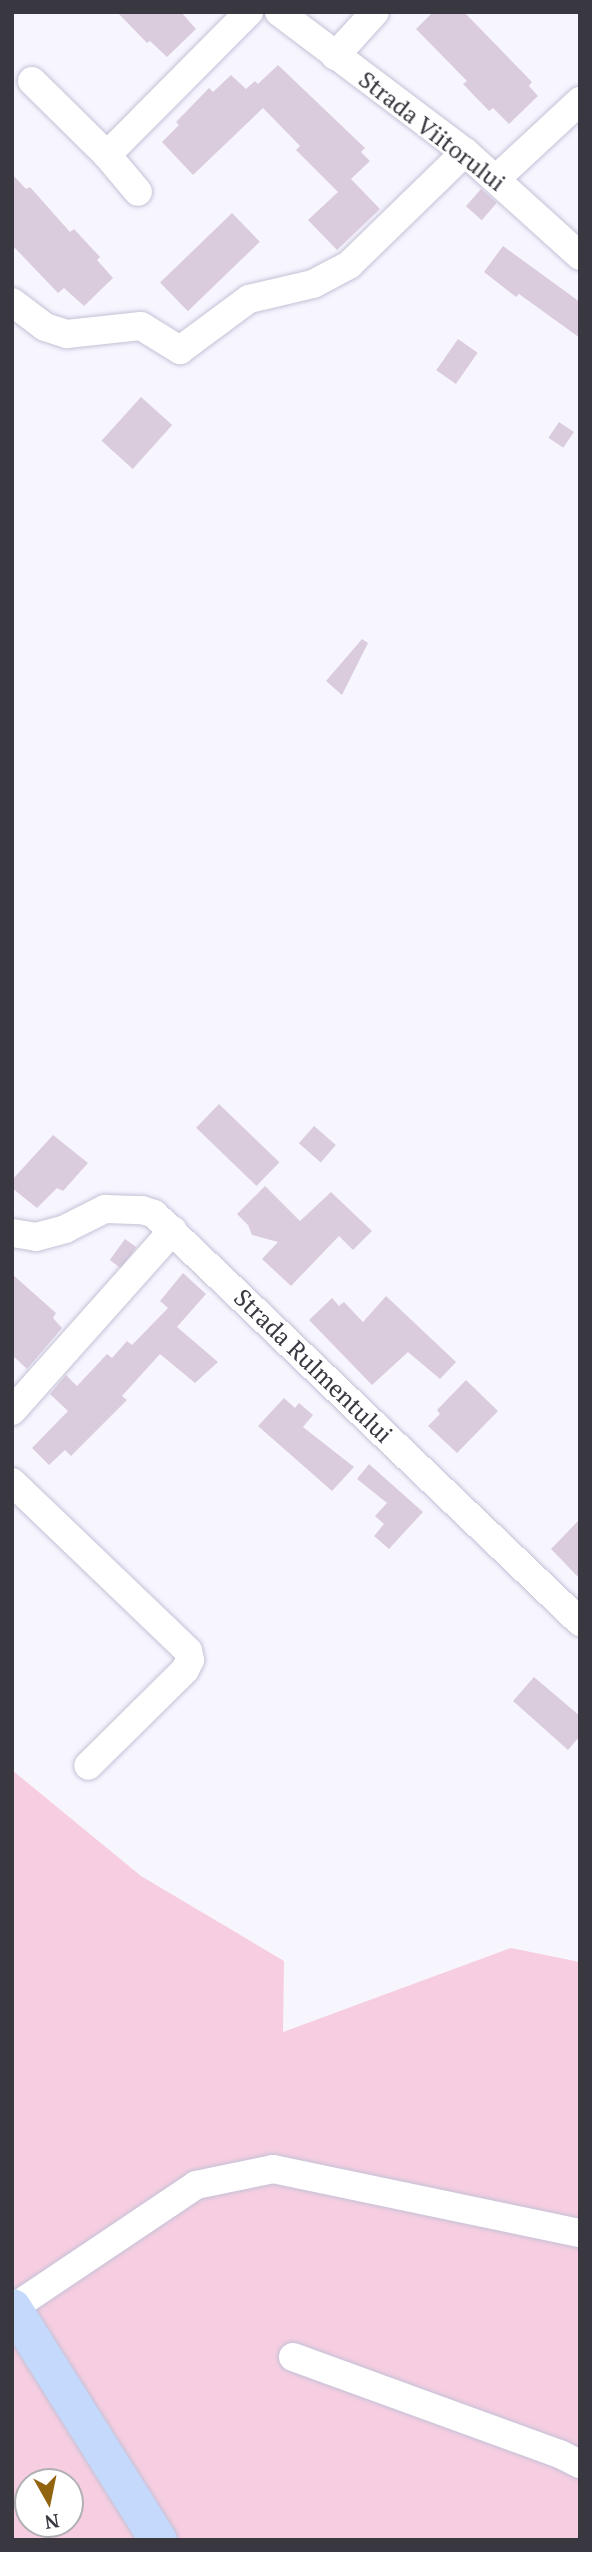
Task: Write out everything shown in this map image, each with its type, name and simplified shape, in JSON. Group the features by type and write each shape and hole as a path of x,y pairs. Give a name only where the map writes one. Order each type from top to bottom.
{"main road":[{"path":"12,2308 159,2540"}],"street":[{"path":"107,155 249,12"},
{"name":"Strada Viitorului","path":"279,12 465,152 580,256"},
{"path":"335,56 375,12"},
{"path":"32,81 107,155 138,192"},
{"path":"495,179 580,101"},
{"path":"12,302 44,327 66,334 141,326 180,351 249,299 313,284 349,265 465,152"},
{"name":"Strada Rulmentului","path":"12,1233 36,1237 65,1229 105,1209 154,1214 580,1622"},
{"path":"12,1411 173,1230"},
{"path":"12,1482 188,1651 190,1660 185,1670 88,1766"},
{"path":"12,2308 196,2185 273,2169 580,2233"},
{"path":"293,2357 560,2454 580,2464"}],"shaded area":[{"path":"12,1770 141,1876 284,1961 283,2032 511,1948 580,1962 580,2540 12,2540"}],"building":[{"path":"117,12 181,12 196,29 167,57 150,41 147,43"},
{"path":"433,12 464,12 532,82 529,86 538,96 509,124 493,108 489,111 463,84 467,81 416,29"},
{"path":"278,65 365,148 361,152 370,161 351,179 380,209 337,250 308,220 338,192 296,150 300,146 263,108 193,175 162,142 179,125 176,122 209,88 213,92 231,75 246,89 255,81 258,84"},
{"path":"12,174 26,189 30,187 70,232 74,229 100,257 97,260 113,278 84,306 64,288 58,293 12,245"},
{"path":"481,189 497,203 482,220 466,206"},
{"path":"232,213 260,242 188,311 160,282"},
{"path":"503,246 580,302 580,338 519,294 516,297 484,272"},
{"path":"458,339 478,353 456,384 436,370"},
{"path":"141,397 172,425 133,469 102,441"},
{"path":"559,422 574,432 563,448 548,438"},
{"path":"362,639 368,643 342,695 326,681"},
{"path":"219,1104 279,1162 257,1186 196,1128"},
{"path":"314,1126 336,1145 321,1162 299,1143"},
{"path":"53,1135 88,1163 63,1191 57,1188 37,1208 12,1188 12,1180"},
{"path":"265,1186 300,1221 331,1192 372,1231 353,1250 339,1236 291,1286 262,1259 278,1242 252,1235 248,1225 237,1214"},
{"path":"125,1239 136,1247 121,1268 110,1260"},
{"path":"183,1273 206,1294 177,1327 218,1362 195,1383 160,1354 122,1396 127,1400 71,1456 65,1450 49,1465 32,1448 68,1411 50,1394 66,1375 77,1386 107,1354 112,1358 127,1341 132,1345 168,1308 160,1301"},
{"path":"12,1274 56,1313 53,1318 62,1328 27,1369 12,1355"},
{"path":"386,1296 456,1362 440,1379 408,1352 372,1385 309,1320 332,1298 339,1306 344,1302 363,1322"},
{"path":"466,1380 498,1411 457,1453 428,1426 440,1414 437,1410"},
{"path":"284,1398 295,1408 299,1403 313,1415 303,1427 354,1467 332,1491 258,1426"},
{"path":"369,1464 423,1512 389,1549 374,1536 384,1524 375,1516 387,1503 357,1479"},
{"path":"580,1519 580,1579 551,1549"},
{"path":"534,1677 580,1716 580,1736 568,1750 513,1701"}]}
